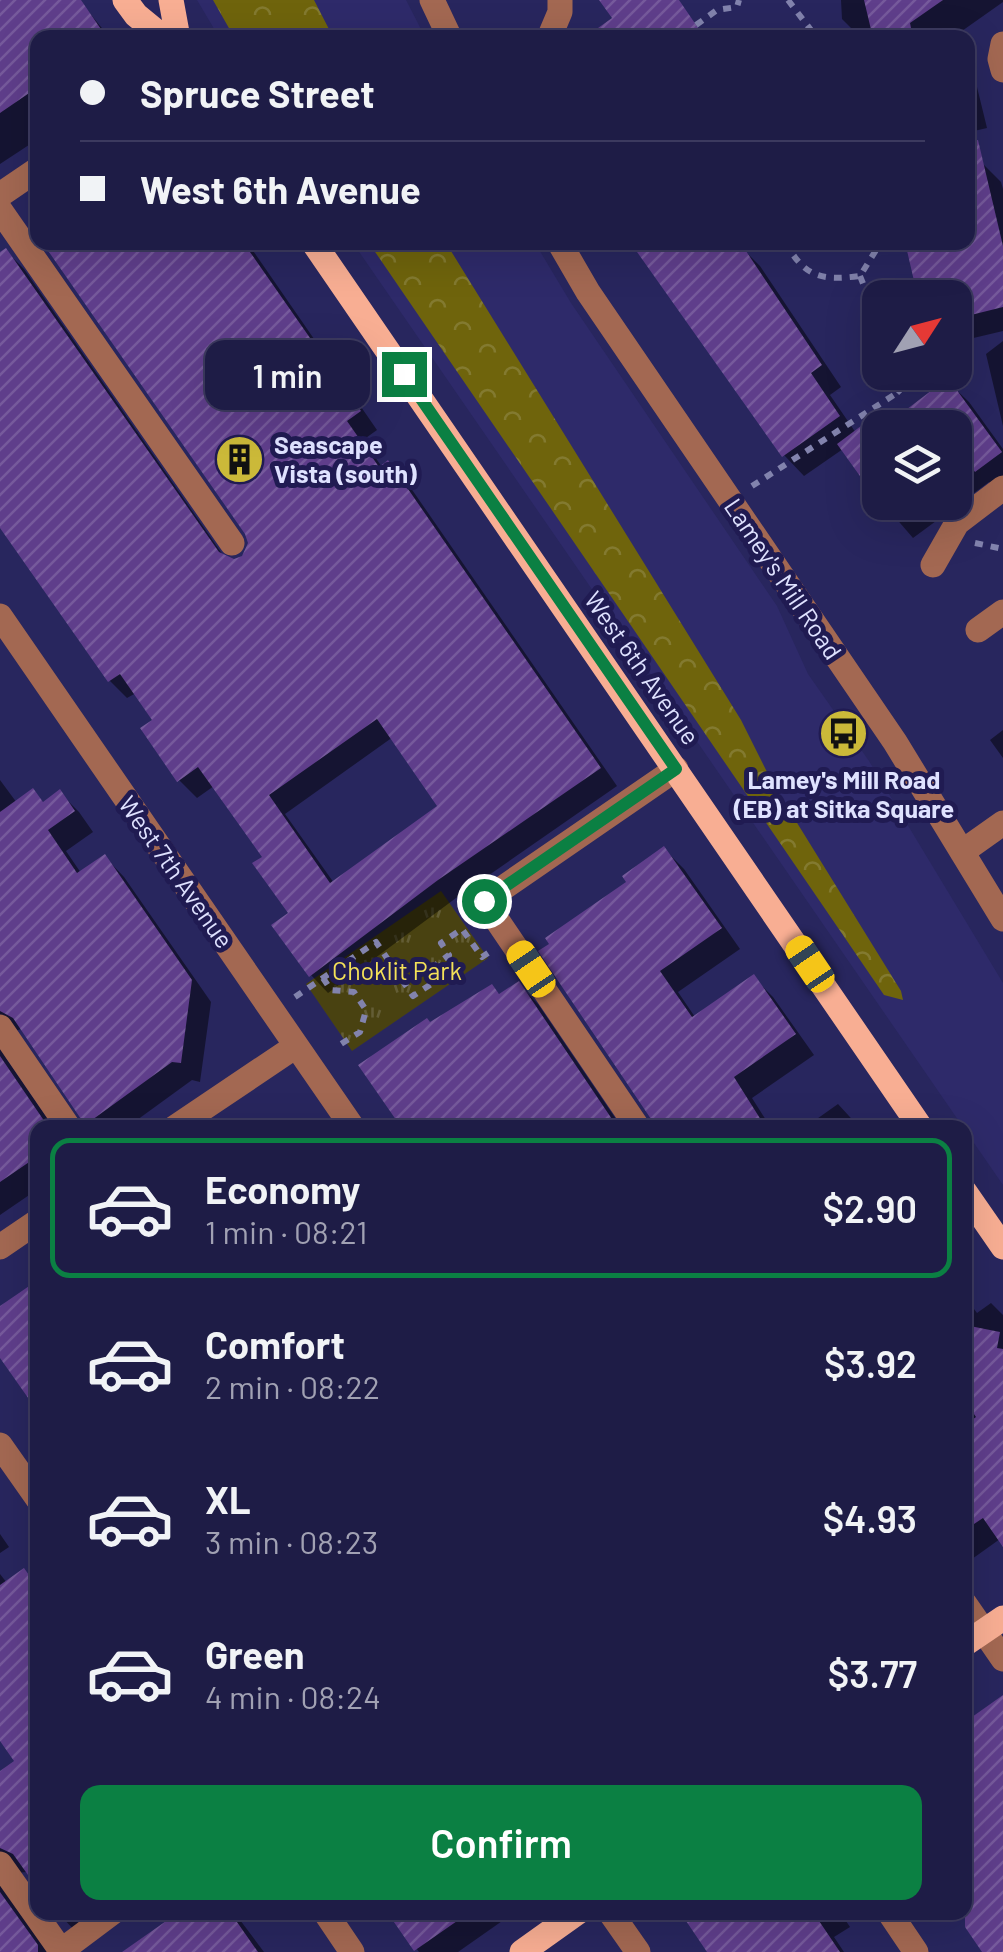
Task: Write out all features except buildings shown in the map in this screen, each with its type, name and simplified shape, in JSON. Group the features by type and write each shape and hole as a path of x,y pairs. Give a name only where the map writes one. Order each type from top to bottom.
{"main road":[{"path":"126,0 136,15 154,30"},
{"path":"170,0 176,30"},
{"name":"West 6th Avenue","path":"319,250 916,1120"},
{"path":"972,1202 1003,1247"},
{"path":"522,1952 567,1920"}],"street":[{"path":"432,0 446,30"},
{"path":"552,30 560,0"},
{"path":"1003,44 1003,70"},
{"path":"0,195 30,174"},
{"path":"0,210 232,543"},
{"name":"Lamey's Mill Road","path":"563,250 609,324 896,742 1003,918"},
{"path":"932,565 957,523 1003,488"},
{"path":"978,630 1003,612"},
{"name":"West 7th Avenue","path":"0,616 347,1120"},
{"path":"633,1120 484,901 676,769"},
{"path":"962,852 1003,823"},
{"path":"0,1027 64,1120"},
{"path":"186,1120 296,1046"},
{"path":"0,1247 30,1226"},
{"path":"0,1445 30,1487"},
{"path":"984,1631 1003,1659"},
{"path":"0,1864 30,1906"},
{"path":"40,1920 62,1951 103,1920"},
{"path":"330,1920 352,1952"},
{"path":"616,1920 638,1952"},
{"path":"894,1920 916,1952"}],"path":[{"path":"696,25 717,10 737,7 739,0"},
{"path":"788,0 811,30"},
{"path":"790,250 801,268 820,277 860,276"},
{"path":"860,276 877,250"},
{"path":"860,276 862,280"},
{"path":"896,390 897,394"},
{"path":"751,487 901,390"},
{"path":"288,1002 376,942 413,996 444,975 437,964 449,955 441,943 462,929 482,958"},
{"path":"323,978 331,990 354,992 366,1010 360,1032 340,1044"}],"shaded area":[{"path":"197,0 406,0 421,30 215,30"},
{"path":"358,250 539,250 777,606 808,674 869,761 1003,983 1003,1185 972,1140 972,1120 958,1120"}],"green space":[{"path":"213,0 314,0 329,30 230,30"},
{"path":"374,250 450,250 741,720 773,784 903,1000 884,995"},
{"name":"Choklit Park","path":"441,891 488,958 352,1051 306,984"}],"place":[{"name":"Seascape Vista (south)","path":"239,459"},
{"name":"Lamey's Mill Road (EB) at Sitka Square","path":"844,734"}],"route":[{"path":"404,374 676,769 484,901"}]}
